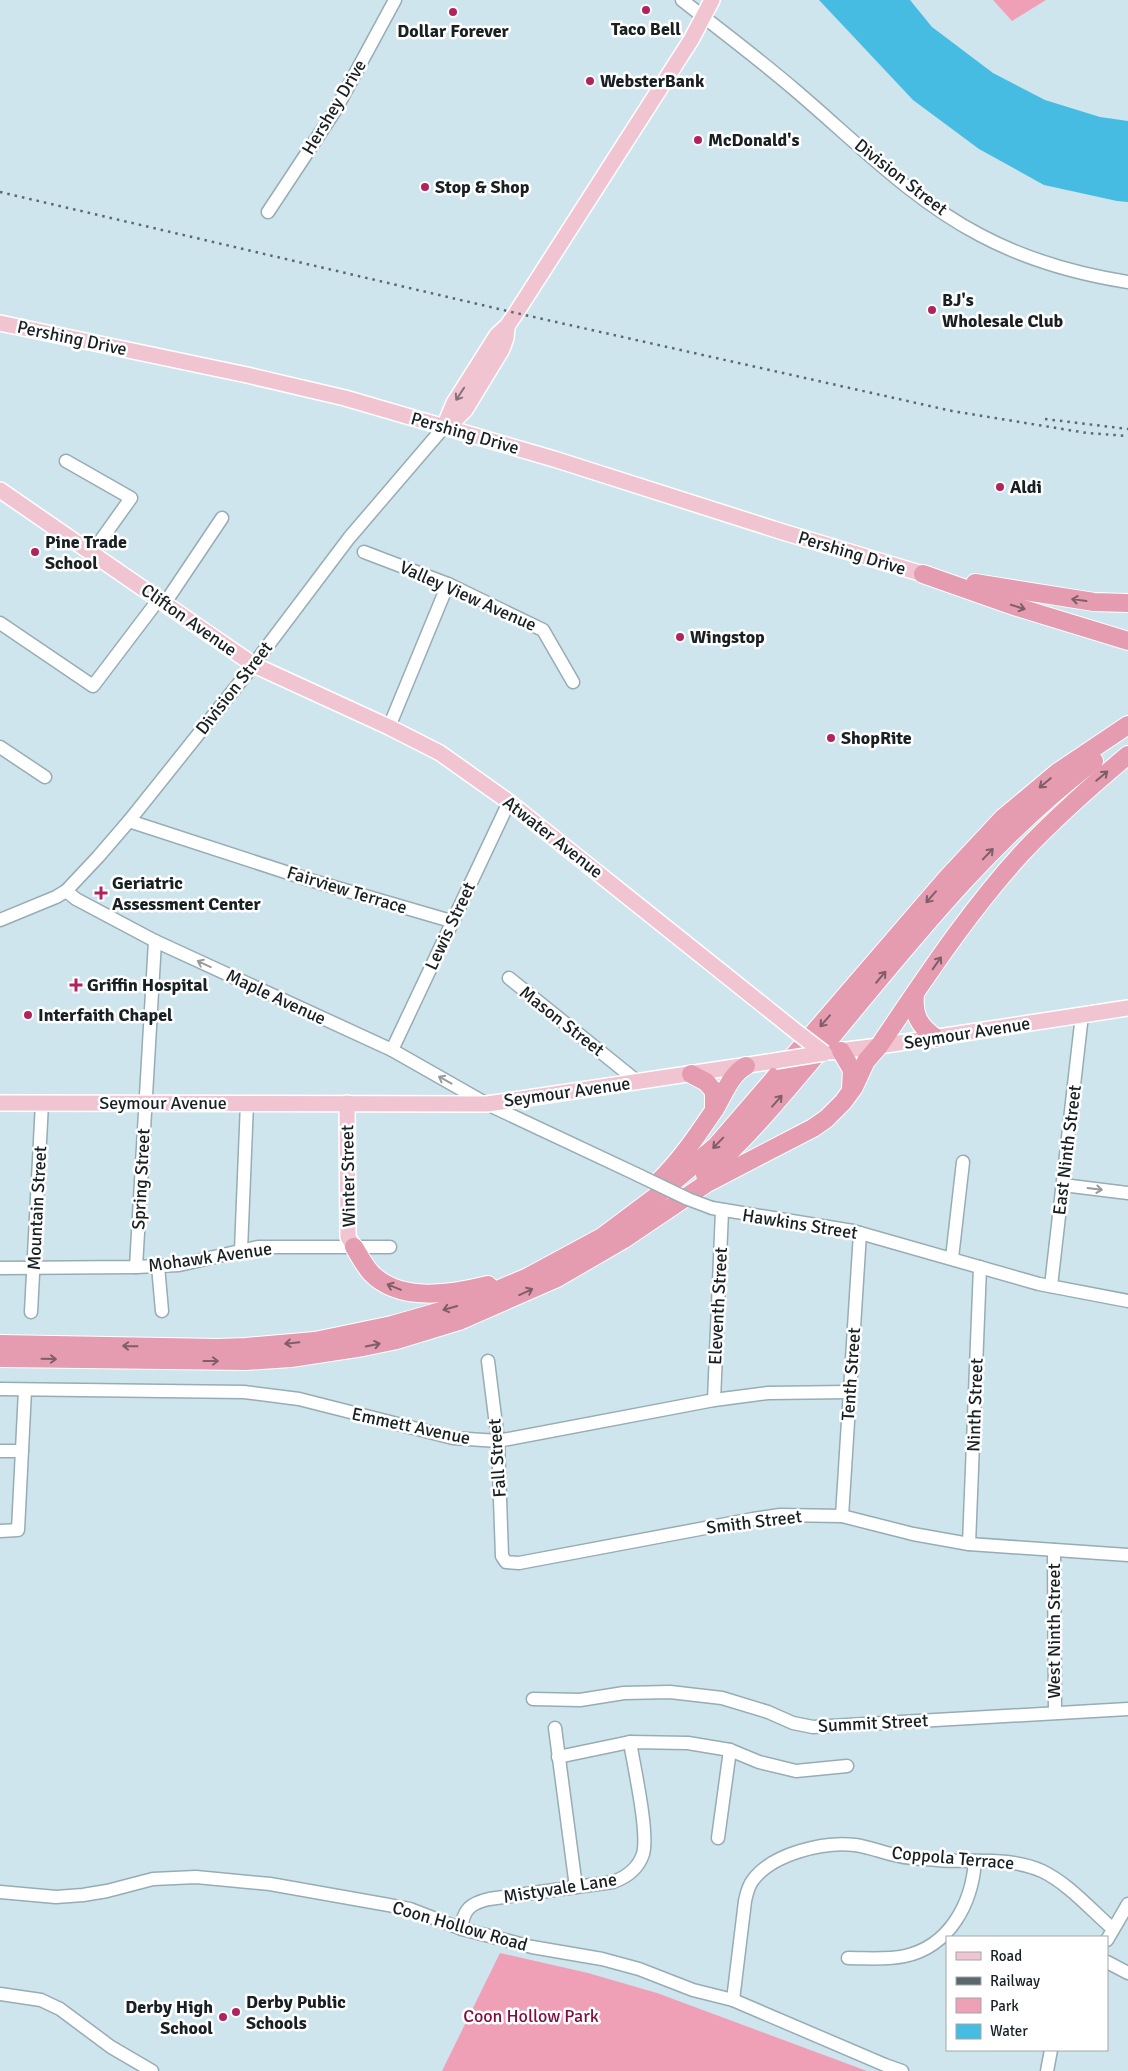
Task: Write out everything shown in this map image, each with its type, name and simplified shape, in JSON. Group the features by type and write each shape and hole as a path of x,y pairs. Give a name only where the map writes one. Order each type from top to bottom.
{"highway":[{"path":"922,574 1094,602 1128,603"},
{"path":"922,574 1014,606 1128,641"},
{"path":"0,1344 217,1348 315,1341 392,1325 462,1305 528,1277 602,1237 654,1198 716,1146 947,878 1003,818 1058,772 1128,725"},
{"path":"624,1239 688,1190 732,1151 958,886 1012,830 1063,785 1112,747 1128,738"},
{"path":"0,1358 246,1361 299,1357 355,1349 430,1331 487,1310 557,1278 624,1239 707,1183 813,1128 826,1119 850,1093 866,1061 879,1046 971,915 1022,854 1086,790 1128,755"},
{"path":"915,994 916,1017 926,1031 936,1038"},
{"path":"832,1052 852,1070 853,1080 850,1093"},
{"path":"602,1237 684,1154 736,1074 746,1066"},
{"path":"691,1074 706,1082 714,1091 714,1110"},
{"path":"354,1246 369,1271 375,1277 394,1288 408,1292 461,1291 528,1277"}],"main road":[{"name":"Division Street","path":"444,427 454,422 465,410 504,344 508,326 704,17 712,0"},
{"name":"Pershing Drive","path":"0,323 247,375 345,398 595,471 783,532 922,574"},
{"name":"Clifton Avenue","path":"0,490 254,665"},
{"name":"Atwater Avenue","path":"254,665 389,727 440,753 509,802 798,1033 832,1052"},
{"name":"Seymour Avenue","path":"0,1103 487,1104 1128,1008"},
{"name":"Winter Street","path":"347,1103 348,1236 354,1246"}],"street":[{"name":"Hershey Drive","path":"268,212 336,109 395,0"},
{"path":"682,0 704,17"},
{"name":"Division Street","path":"704,17 769,68 888,170 935,207 980,235 1048,264 1090,276 1128,282"},
{"name":"Division Street","path":"0,920 66,891 129,821 254,665 349,538 444,427"},
{"path":"66,460 131,498 91,554"},
{"path":"0,623 93,686 162,601 222,518"},
{"name":"Valley View Avenue","path":"364,552 448,584 543,630 573,682"},
{"path":"389,727 448,584"},
{"path":"0,747 45,776"},
{"name":"Lewis Street","path":"392,1050 509,802"},
{"name":"Fairview Terrace","path":"129,821 310,880 452,921"},
{"name":"Maple Avenue","path":"66,891 76,899 155,942 392,1050 487,1104"},
{"name":"Spring Street","path":"136,1267 155,942"},
{"name":"Mason Street","path":"509,978 638,1082"},
{"name":"East Ninth Street","path":"1050,1286 1082,1015"},
{"name":"Mountain Street","path":"31,1312 42,1103"},
{"path":"241,1250 247,1103"},
{"name":"Hawkins Street","path":"487,1104 688,1199 717,1210 860,1233 1050,1286 1128,1301"},
{"path":"952,1258 963,1162"},
{"path":"1063,1185 1128,1193"},
{"name":"Eleventh Street","path":"714,1400 717,1210"},
{"name":"Tenth Street","path":"842,1516 860,1233"},
{"name":"Mohawk Avenue","path":"0,1268 158,1266 190,1262 258,1247 390,1247"},
{"path":"158,1266 162,1311"},
{"name":"Ninth Street","path":"969,1544 980,1266"},
{"name":"Fall Street","path":"488,1361 498,1441 502,1556"},
{"name":"Emmett Avenue","path":"0,1389 244,1392 300,1399 368,1418 453,1438 498,1441 714,1400 768,1393 849,1392"},
{"path":"0,1531 18,1530 25,1390"},
{"path":"0,1451 22,1452"},
{"name":"Smith Street","path":"502,1556 506,1562 519,1563 780,1515 842,1516 913,1534 969,1544 1128,1555"},
{"name":"West Ninth Street","path":"1054,1550 1055,1712"},
{"name":"Summit Street","path":"533,1699 580,1700 624,1693 670,1692 722,1698 757,1708 793,1723 813,1727 1128,1709"},
{"path":"554,1728 576,1887"},
{"path":"558,1757 630,1742 688,1743 730,1750 759,1762 796,1771 847,1766"},
{"name":"Mistyvale Lane","path":"462,1929 466,1909 475,1903 489,1899 613,1882 624,1878 635,1869 642,1856 645,1836 630,1742"},
{"path":"718,1838 730,1750"},
{"name":"Coppola Terrace","path":"733,2000 748,1888 764,1869 775,1861 799,1852 846,1844 920,1859 1014,1863 1043,1872 1065,1886 1110,1935"},
{"path":"848,1958 884,1959 907,1955 926,1948 941,1939 962,1912 971,1887 975,1861"},
{"name":"Coon Hollow Road","path":"0,1892 56,1897 83,1895 153,1879 196,1877 270,1884 410,1909 462,1929 532,1947 602,1959 639,1970 693,1990 733,2000 902,2071"},
{"path":"1110,1935 1128,1904"},
{"path":"1108,1963 1128,1973"},
{"path":"0,1994 41,2000 60,2009 111,2047 152,2071"},
{"path":"1047,2071 1051,2051"}],"green space":[{"path":"993,0 1046,0 1012,21"},
{"name":"Coon Hollow Park","path":"500,1953 588,1973 657,1993 867,2071 442,2071"}],"water":[{"path":"819,0 910,0 932,27 993,73 1045,100 1100,117 1128,121 1128,202 1044,185 979,149 913,100"}],"railway":[{"path":"0,192 516,313 952,411 1087,433 1128,436"},
{"path":"1045,419 1128,429"}],"place":[{"name":"Taco Bell","path":"646,10"},
{"name":"Dollar Forever","path":"453,12"},
{"name":"WebsterBank","path":"590,81"},
{"name":"McDonald's","path":"698,140"},
{"name":"Stop & Shop","path":"425,187"},
{"name":"BJ's Wholesale Club","path":"932,310"},
{"name":"Aldi","path":"1000,487"},
{"name":"Pine Trade School","path":"35,552"},
{"name":"Wingstop","path":"680,637"},
{"name":"ShopRite","path":"831,738"},
{"name":"Geriatric Assessment Center","path":"101,893"},
{"name":"Griffin Hospital","path":"76,985"},
{"name":"Interfaith Chapel","path":"28,1015"},
{"name":"Derby Public Schools","path":"236,2012"},
{"name":"Derby High School","path":"223,2017"}]}
